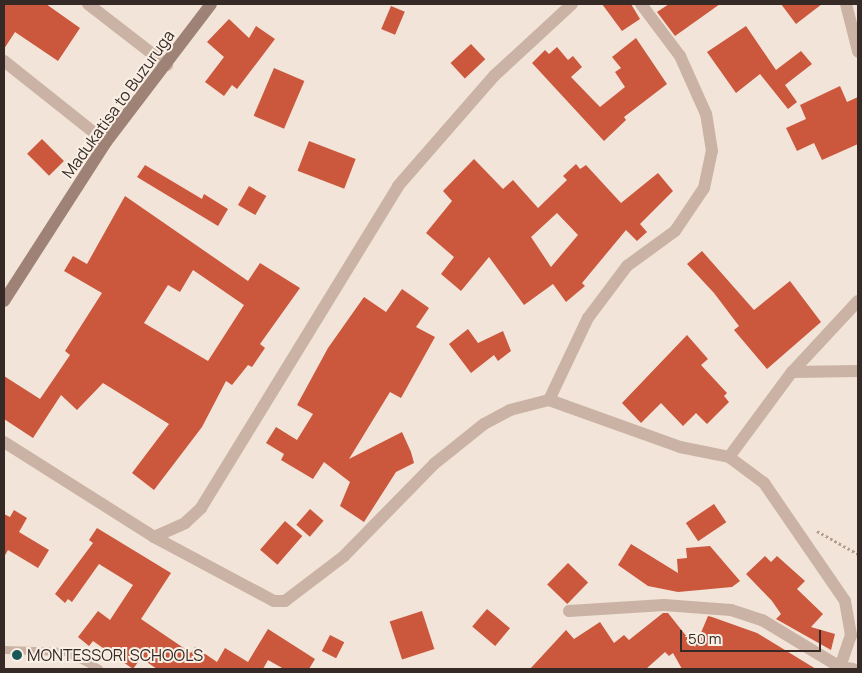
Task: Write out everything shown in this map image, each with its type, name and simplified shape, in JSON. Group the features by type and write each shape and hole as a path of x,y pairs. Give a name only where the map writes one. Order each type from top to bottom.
{"main road":[{"name":"Madukatisa to Buzuruga","path":"4,301 106,142 167,65 211,4"}],"street":[{"path":"88,4 167,65"},
{"path":"154,537 185,524 201,508 398,186 494,76 572,4"},
{"path":"550,400 588,318 627,266 676,231 704,188 712,151 706,114 680,56 641,4"},
{"path":"846,4 858,51"},
{"path":"4,61 106,142"},
{"path":"729,457 792,372 858,300"},
{"path":"792,372 858,371"},
{"path":"4,442 154,537 274,601 293,599 344,556 434,464 484,424 510,410 550,400 680,447 729,457 764,483 793,520 845,601 851,635 849,668"},
{"path":"569,611 664,605 731,610 762,620 849,668 858,668"}],"lane":[{"path":"4,650 66,652 99,669"}],"path":[{"path":"793,520 858,554"}],"building":[{"path":"4,4 46,4 80,28 58,61 15,32 4,49"},
{"path":"602,4 631,4 640,19 622,31"},
{"path":"669,4 720,4 675,36 657,12"},
{"path":"781,4 822,4 796,24"},
{"path":"391,6 405,12 395,35 381,29"},
{"path":"229,19 249,38 256,26 275,39 237,89 232,85 224,96 205,82 224,57 207,42"},
{"path":"746,26 776,70 801,51 812,64 785,85 797,102 788,109 760,74 736,93 707,52"},
{"path":"636,38 667,84 624,117 626,120 604,141 532,63 545,50 549,54 557,47 568,60 573,56 582,67 571,77 600,107 625,87 615,72 621,68 612,57"},
{"path":"471,44 485,59 465,78 451,63"},
{"path":"274,68 304,81 284,129 254,116"},
{"path":"840,86 847,102 858,97 858,144 822,160 814,143 797,151 786,128 806,119 800,105"},
{"path":"42,139 64,161 49,176 27,154"},
{"path":"309,141 356,159 344,189 298,171"},
{"path":"474,159 503,189 513,180 538,208 567,180 563,176 576,164 580,169 586,165 621,203 658,173 673,191 640,224 647,232 637,241 626,230 582,283 585,286 566,302 553,284 524,305 489,257 461,291 441,274 454,257 426,233 452,201 443,191","holes":["557,213 578,235 551,267 531,237"]},
{"path":"145,165 202,199 204,194 228,209 218,226 137,177"},
{"path":"249,186 266,196 255,215 238,205"},
{"path":"125,196 248,281 260,263 300,288 260,344 265,348 252,367 248,365 232,385 226,381 202,427 154,490 132,473 169,424 103,383 77,410 61,395 33,438 4,419 4,376 40,399 70,355 65,351 102,293 64,271 73,256 87,264","holes":["193,270 244,305 208,361 144,323 168,285 180,292"]},
{"path":"702,251 754,310 790,281 821,322 767,369 734,330 739,326 714,293 687,264"},
{"path":"402,289 429,308 416,327 435,337 401,398 390,392 349,459 402,432 414,463 396,472 364,522 340,506 350,482 324,462 313,479 281,460 284,454 266,443 276,427 297,440 313,414 297,405 328,348 364,297 386,312"},
{"path":"468,329 478,343 503,331 511,351 498,361 494,355 471,373 449,344"},
{"path":"687,335 708,359 701,365 727,393 724,396 729,402 707,424 696,413 683,426 661,403 641,423 622,403"},
{"path":"714,504 726,522 698,541 686,523"},
{"path":"310,509 324,521 310,537 296,525"},
{"path":"14,510 27,518 19,532 49,550 38,568 8,550 4,557 4,514 10,517"},
{"path":"285,521 302,536 277,565 260,550"},
{"path":"97,528 171,573 141,619 191,653 195,647 217,662 225,648 248,662 268,629 315,659 309,669 284,669 268,660 263,669 157,669 141,658 133,669 93,641 89,646 78,637 98,611 110,620 133,585 99,564 72,602 68,599 65,603 55,594 93,543 89,540"},
{"path":"631,544 678,573 677,559 687,558 686,548 710,546 740,581 732,587 678,592 648,586 618,565"},
{"path":"765,556 771,562 777,556 805,581 797,589 823,614 811,627 835,634 831,650 776,619 781,614 772,601 746,574"},
{"path":"568,563 588,582 567,604 547,585"},
{"path":"487,609 510,628 495,646 472,627"},
{"path":"422,611 434,649 402,660 390,622"},
{"path":"663,613 668,613 695,647 708,616 757,633 816,669 682,669 673,653 669,656 665,652 646,669 530,669 566,630 574,639 600,622 614,643 624,635 629,640"},
{"path":"330,635 344,642 336,658 322,651"}],"place":[{"name":"MONTESSORI SCHOOLS","path":"17,655"}]}
